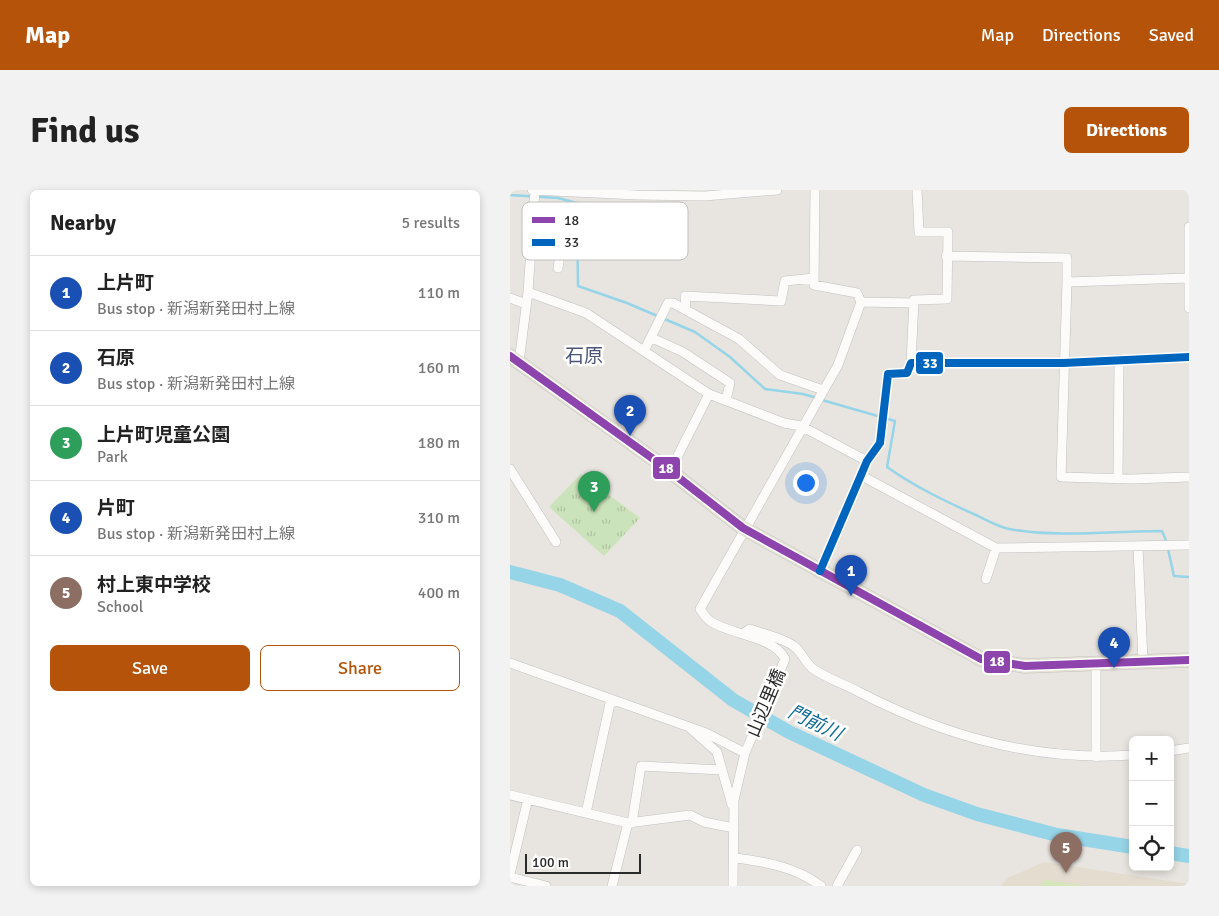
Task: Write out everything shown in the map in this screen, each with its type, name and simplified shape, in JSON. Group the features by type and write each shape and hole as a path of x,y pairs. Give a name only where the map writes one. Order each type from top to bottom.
{"main road":[{"path":"514,359 670,471 743,528 981,659 1025,666 1189,660"}],"street":[{"path":"533,190 686,193 777,190"},
{"path":"815,190 814,285 857,293 861,302 838,364 743,528 700,609 710,621 744,633 750,628 794,647 812,668 896,711 954,733 1031,752 1096,757 1129,755"},
{"path":"820,571 867,461 880,443 888,374 907,373 911,363 914,300 946,299 948,232 919,232 917,190"},
{"path":"1189,227 1189,308"},
{"path":"946,256 1066,258 1067,282 1063,363 1061,477 1189,476"},
{"path":"514,359 528,292 530,260"},
{"path":"558,268 559,260"},
{"path":"686,309 685,296 781,301 785,281 814,278"},
{"path":"1067,282 1188,278"},
{"path":"528,292 586,312 709,394 784,423 801,426 867,461"},
{"path":"510,298 526,304"},
{"path":"861,302 914,303"},
{"path":"644,351 668,303 686,309 739,339 780,374 823,390"},
{"path":"652,338 683,352 730,383 726,400"},
{"path":"911,363 1063,363 1119,359 1189,358"},
{"path":"1118,478 1119,359"},
{"path":"670,471 709,394"},
{"path":"510,469 556,542"},
{"path":"862,476 996,548 1138,547 1189,544"},
{"path":"1138,547 1143,661"},
{"path":"986,579 996,548"},
{"name":"山辺里橋","path":"734,814 734,800 746,750 785,659 781,651 744,633"},
{"path":"510,663 706,733 746,750"},
{"path":"1096,664 1096,757"},
{"path":"586,813 611,699"},
{"path":"686,726 717,752 734,814 735,858 733,886"},
{"path":"1174,750 1189,748"},
{"path":"612,886 630,823 641,766 722,770"},
{"path":"510,795 630,823 690,815 704,822 734,828"},
{"path":"528,799 510,876 546,886"},
{"path":"837,886 856,850"},
{"path":"735,858 786,867 806,875 821,886"}],"shaded area":[{"path":"1044,862 1189,884 1189,886 1000,886 1008,878"}],"green space":[{"path":"581,474 640,518 604,556 549,507"},
{"path":"1045,880 1085,886 1040,886"}],"waterway":[{"path":"510,195 558,198 573,202"},
{"path":"578,260 578,286 627,303 695,332 730,357 765,389 803,394 817,398"},
{"path":"822,400 895,421 887,467 931,494 997,525 1009,529 1047,533 1162,531 1167,543"},
{"path":"1168,549 1174,576 1189,577"},
{"name":"門前川","path":"510,572 560,585 620,611 733,700 789,732 924,795 977,814 1057,835 1129,846"},
{"name":"門前川","path":"1174,854 1189,856"}],"transit line":[{"name":"18","path":"510,356 670,471 743,528 981,659 1025,666 1189,660"},
{"name":"33","path":"820,571 867,461 880,443 888,374 907,373 911,363 1063,363 1189,357"}],"place":[{"name":"石原","path":"630,436"},
{"name":"上片町児童公園","path":"594,512"},
{"name":"上片町","path":"851,596"},
{"name":"片町","path":"1114,668"},
{"name":"村上東中学校","path":"1066,873"}],"district":[{"name":"石原","path":"584,356"}]}
